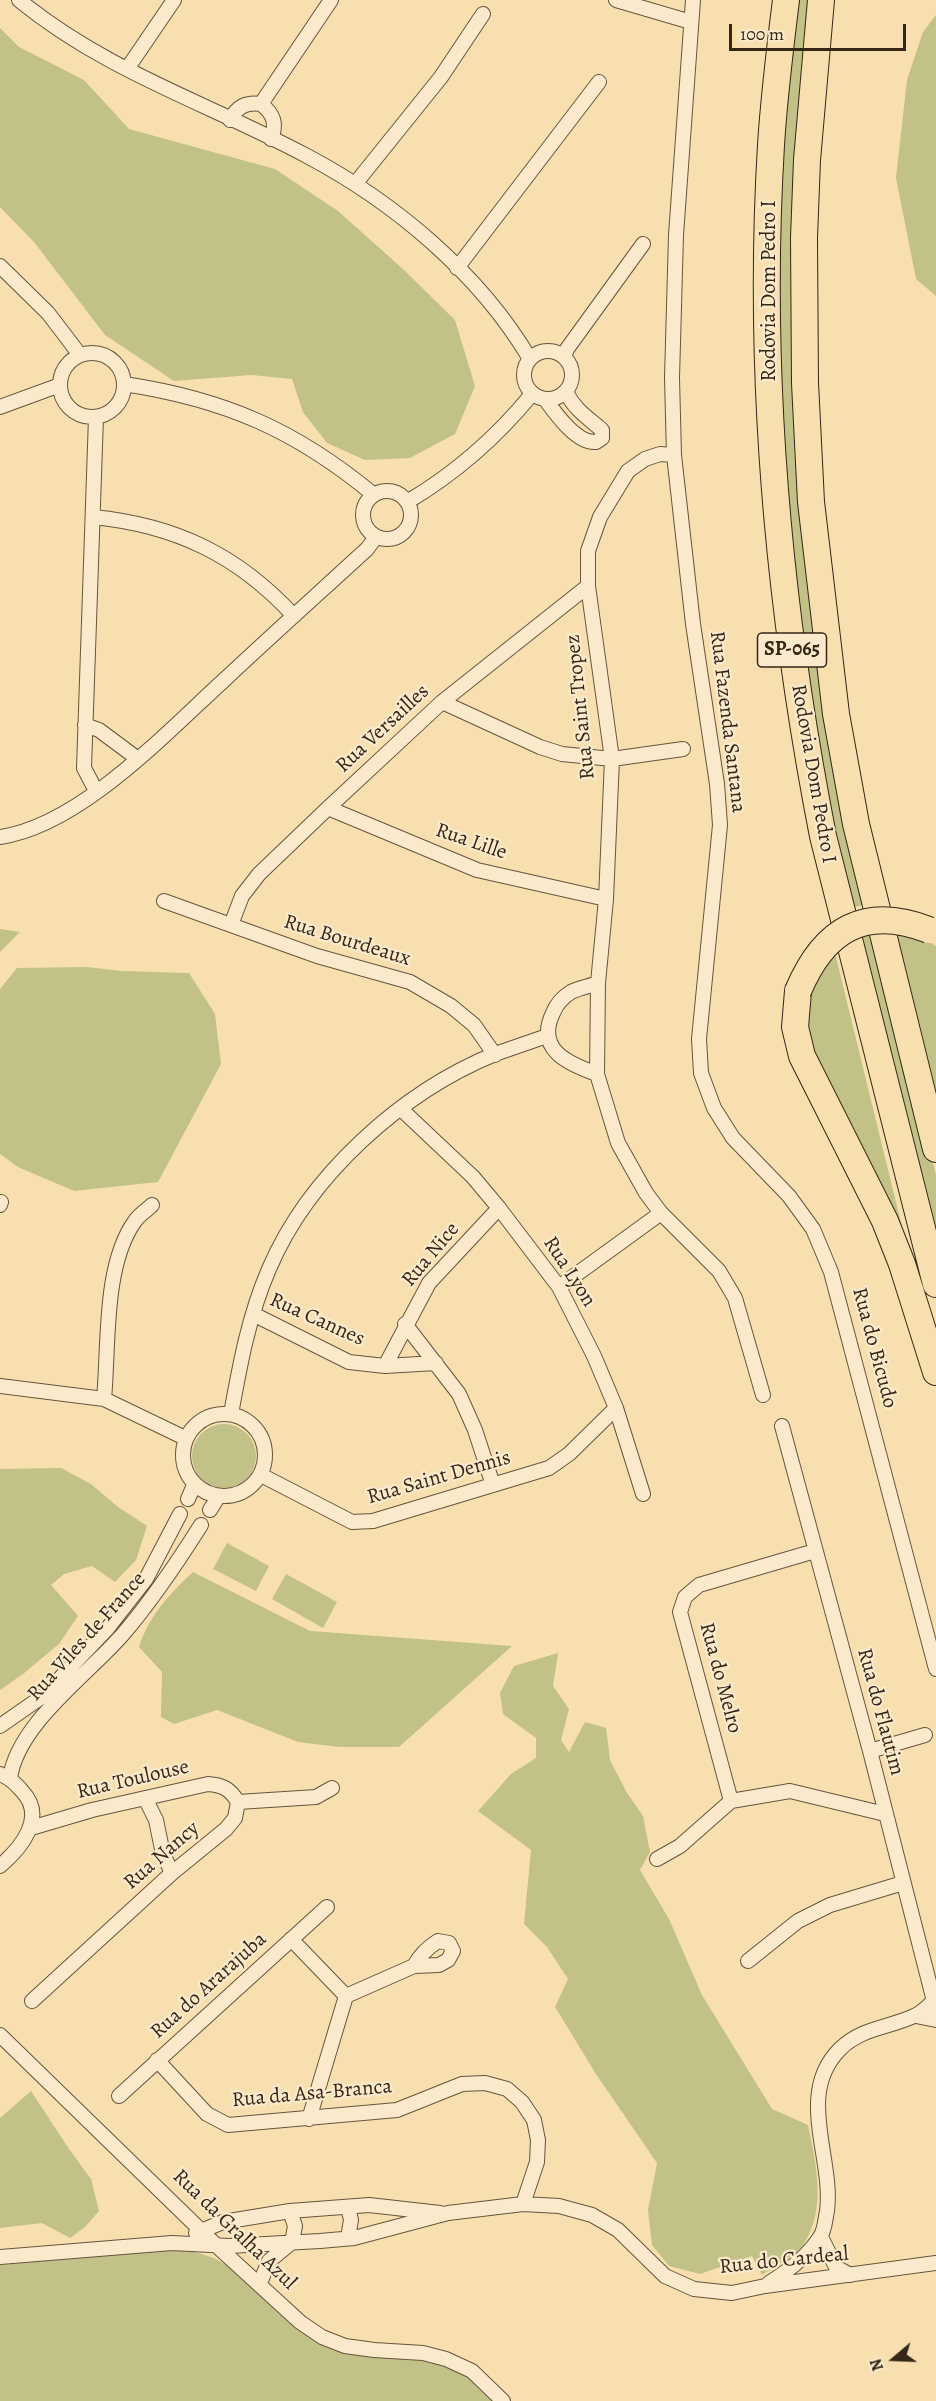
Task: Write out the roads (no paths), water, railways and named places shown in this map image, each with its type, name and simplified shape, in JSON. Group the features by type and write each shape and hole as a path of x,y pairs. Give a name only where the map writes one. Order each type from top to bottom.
{"highway":[{"name":"Rodovia Dom Pedro I","path":"786,0 771,145 768,273 772,432 790,637 809,767 823,836 936,1284"},
{"name":"Rodovia Dom Pedro I","path":"821,0 807,160 804,238 806,418 812,502 837,714 856,824 936,1149"},
{"path":"933,932 906,921 885,919 849,928 832,939 806,971 798,991 795,1027 802,1056 885,1221 902,1264 936,1372"}],"street":[{"path":"19,0 75,40 152,84 305,155 355,184 409,224 457,268 494,309 530,359"},
{"path":"127,69 174,0"},
{"path":"261,104 331,0"},
{"path":"616,0 692,22"},
{"name":"Rua Fazenda Santana","path":"693,0 677,224 672,378 674,455 693,624 717,784 720,825 699,1039 701,1073"},
{"path":"355,184 441,77 483,14"},
{"path":"457,268 599,82"},
{"path":"230,120 240,106 261,104"},
{"path":"261,104 273,119 274,131 271,139"},
{"path":"564,357 567,349 643,244"},
{"path":"0,267 48,313 80,355"},
{"path":"407,502 444,478 479,451 538,397 556,399 566,392 570,386 571,368 564,357 547,351 530,359 524,377 538,397 583,441 596,442 602,438 602,430 572,405 566,392"},
{"path":"96,352 110,358 120,370 124,384 116,406 96,417 81,415 68,406 61,393 60,377 67,363 80,355 96,352"},
{"path":"124,384 197,398 252,417 328,459 374,495"},
{"path":"0,407 60,385"},
{"path":"96,417 84,768 96,790"},
{"name":"Rua Saint Tropez","path":"674,455 660,454 645,459 628,471 600,517 588,551 588,585 612,759 606,898 598,983 597,1074 618,1143 646,1193 662,1213 719,1272 735,1298 763,1395"},
{"path":"385,491 392,492 407,502 411,514 405,532 395,538 382,539 367,529 363,517 365,505 374,495 385,491"},
{"path":"93,517 136,522 199,543 250,575 294,616"},
{"path":"0,837 18,834 46,824 71,810 138,759 367,549 376,537"},
{"name":"Rua Versailles","path":"231,925 242,896 259,874 328,808 442,702 588,585"},
{"path":"442,702 540,747 562,754 612,759 683,749"},
{"path":"86,724 99,730 138,759"},
{"name":"Rua Lille","path":"328,808 477,870 606,898"},
{"name":"Rua Bourdeaux","path":"164,901 317,956 411,982 451,1006 474,1025 495,1055"},
{"path":"597,1074 574,1066 557,1055 547,1036 549,1021 556,1005 571,992 598,983"},
{"path":"231,1414 242,1354 269,1269 290,1226 342,1160 401,1109 446,1079 495,1055 547,1036"},
{"name":"Rua do Bicudo","path":"701,1073 714,1108 733,1138 789,1196 813,1229 831,1272 936,1669"},
{"name":"Rua Lyon","path":"401,1109 473,1177 500,1208 559,1287 594,1356 616,1408 643,1494"},
{"path":"104,1399 112,1283 123,1247 135,1221 152,1205"},
{"name":"Rua Nice","path":"385,1366 405,1324 429,1283 500,1208"},
{"path":"559,1287 662,1213"},
{"name":"Rua Cannes","path":"253,1314 349,1362 385,1366 436,1364"},
{"path":"405,1324 459,1394 475,1430 493,1485"},
{"path":"0,1386 104,1399 186,1438"},
{"name":"Rua Saint Dennis","path":"261,1475 352,1522 373,1521 549,1468 569,1454 616,1408"},
{"path":"217,1414 231,1414 249,1421 261,1437 266,1456 261,1475 247,1490 238,1495 218,1497 194,1485 187,1475 182,1450 193,1426 204,1418 217,1414"},
{"name":"Rua do Flautim","path":"783,1426 935,2003"},
{"path":"188,1498 194,1485"},
{"path":"210,1510 218,1497"},
{"name":"Rua Viles de France","path":"0,1726 43,1696 107,1629 146,1579 180,1514"},
{"name":"Rua Viles de France","path":"5,1776 31,1730 123,1634 167,1579 201,1525"},
{"name":"Rua do Melro","path":"730,1800 681,1612 685,1597 699,1585 815,1551"},
{"path":"870,1751 925,1735"},
{"path":"0,1866 17,1851 31,1828 33,1809 26,1795 5,1776"},
{"name":"Rua Toulouse","path":"31,1828 92,1810 208,1784 219,1784 231,1790 238,1802"},
{"path":"238,1802 316,1797 332,1788"},
{"path":"657,1859 680,1846 730,1800 790,1791 885,1814"},
{"path":"145,1798 156,1820 163,1854 172,1873"},
{"name":"Rua Nancy","path":"32,2001 172,1873 226,1828 235,1818 238,1802"},
{"path":"748,1961 798,1921 830,1905 903,1884"},
{"name":"Rua do Ararajuba","path":"119,2096 327,1907"},
{"path":"291,1939 346,1996"},
{"path":"309,2119 346,1996 414,1966"},
{"path":"765,2286 788,2271 821,2237 828,2198 828,2173 818,2124 818,2095 825,2069 839,2050 855,2037 916,2016 935,2003"},
{"path":"916,2016 936,2020"},
{"name":"Rua da Gralha Azul","path":"0,2035 216,2245 300,2322 322,2337 354,2347 423,2353 446,2359 472,2371 503,2401"},
{"name":"Rua da Asa-Branca","path":"158,2061 207,2114 228,2125 398,2110 462,2084 486,2083 507,2089 522,2102 534,2120 538,2140 537,2162 523,2204"},
{"name":"Rua do Cardeal","path":"448,2214 523,2204 559,2206 592,2215 618,2230 665,2277 694,2289 732,2293 765,2286 936,2263"},
{"path":"172,2243 223,2222 290,2211 369,2205 448,2214"},
{"path":"348,2206 351,2220 348,2238"},
{"path":"260,2283 270,2261 292,2242 295,2226 290,2211"},
{"path":"0,2256 172,2243 216,2245 348,2238 448,2214"},
{"path":"821,2237 836,2267 850,2276"}]}
